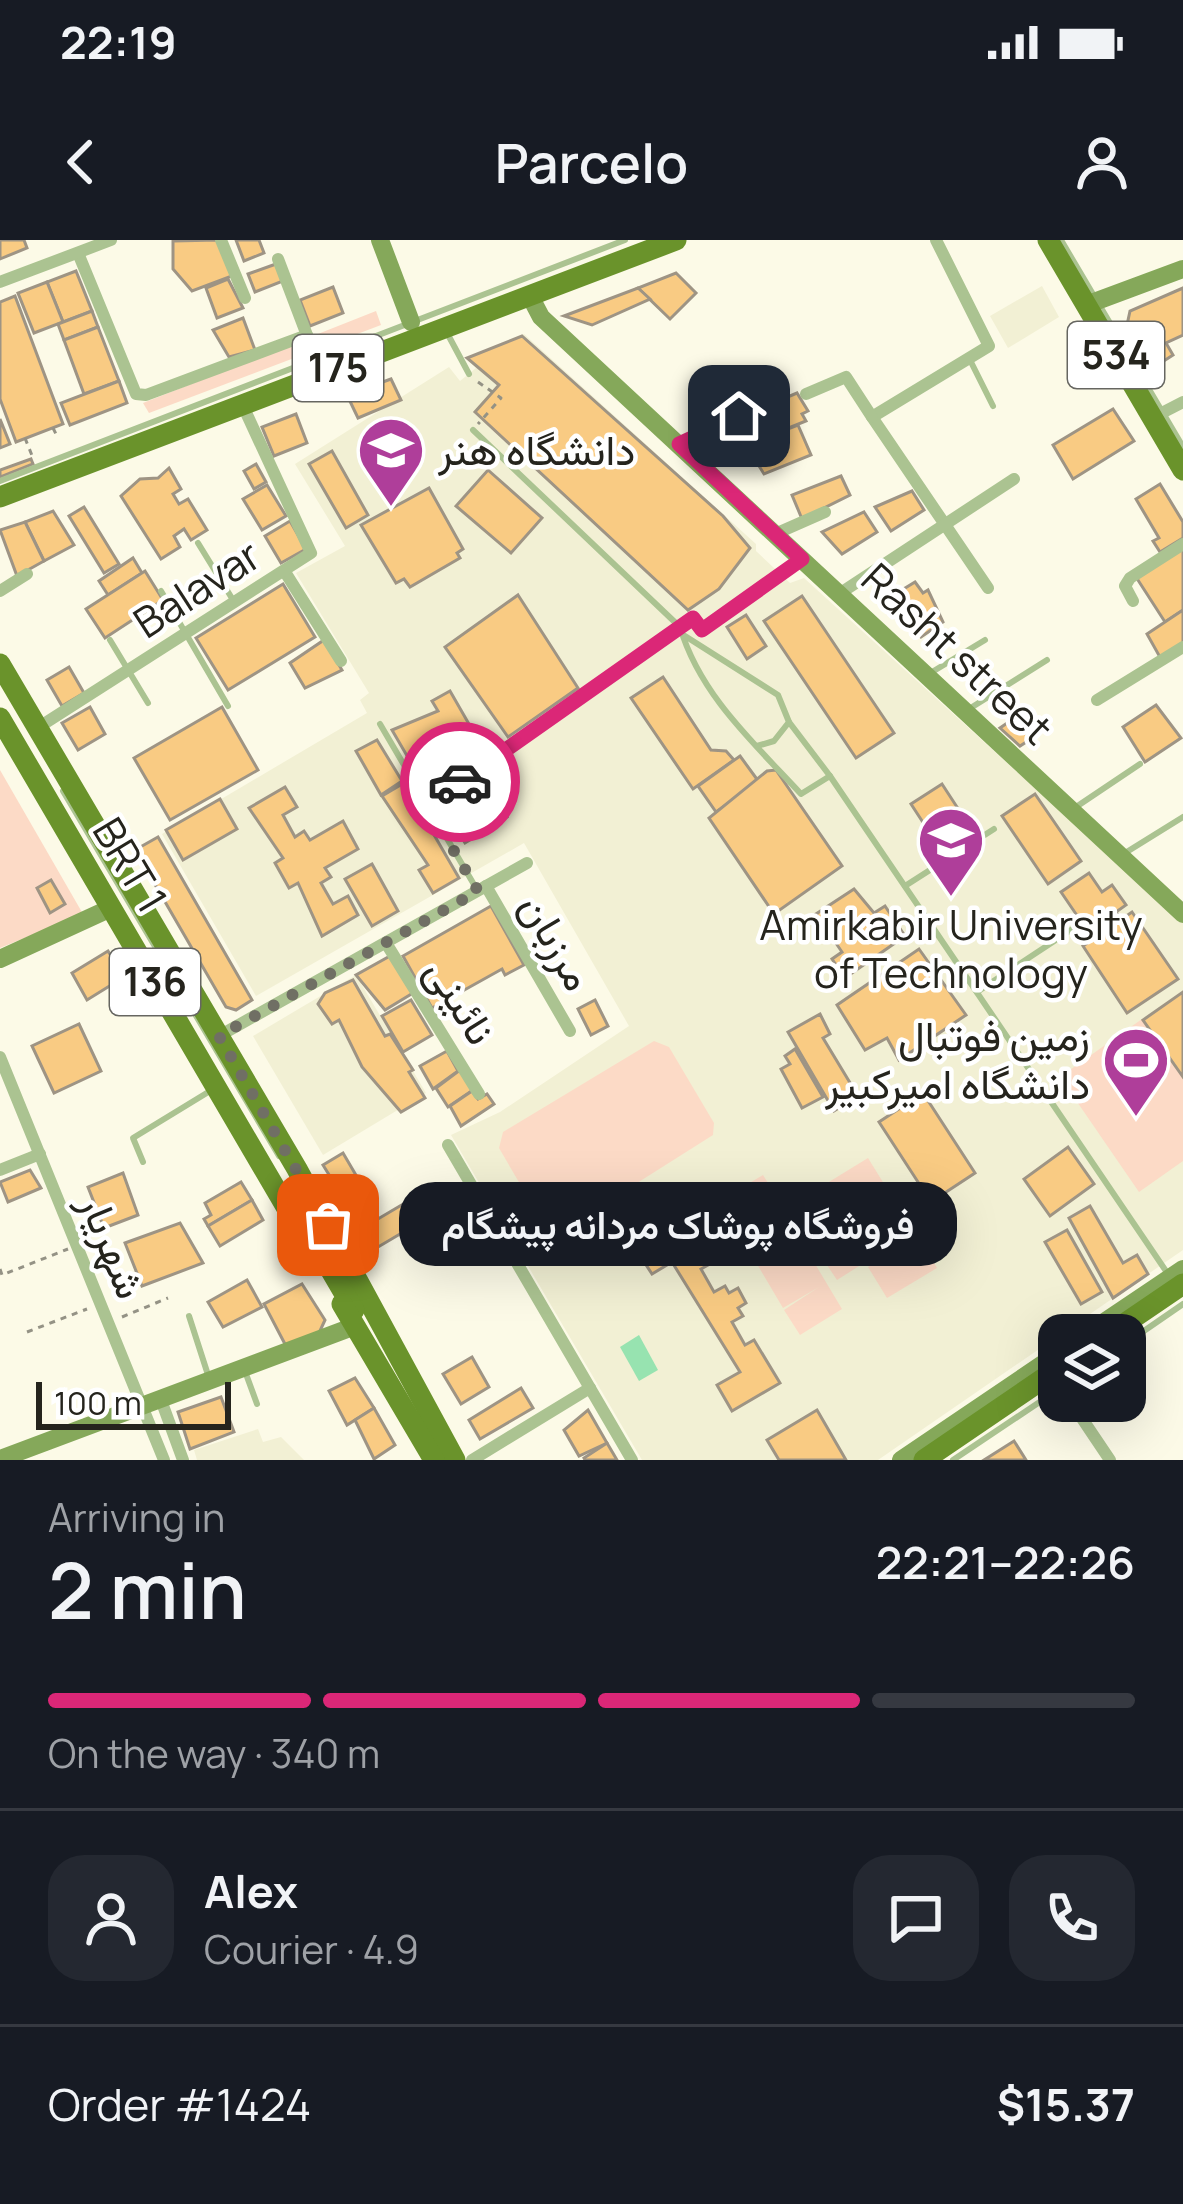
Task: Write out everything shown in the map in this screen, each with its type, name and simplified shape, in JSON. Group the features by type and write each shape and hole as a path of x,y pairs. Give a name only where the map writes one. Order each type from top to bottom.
{"main road":[{"name":"175","path":"0,497 243,406 414,330 445,328 676,240"},
{"name":"534","path":"1048,240 1092,303 1158,415 1183,470"},
{"name":"136","path":"0,664 328,1225 438,1460"},
{"name":"136","path":"0,718 309,1246 326,1262 455,1460"},
{"path":"328,1225 470,1460"},
{"path":"309,1246 438,1460"},
{"path":"1134,1314 1179,1277"},
{"path":"924,1460 1038,1382"}],"street":[{"path":"0,282 111,240"},
{"path":"221,240 244,298"},
{"path":"380,240 414,330"},
{"path":"872,417 970,362 990,343 936,240"},
{"path":"78,253 130,389 146,395 307,335"},
{"path":"278,259 316,359"},
{"path":"1092,303 1183,268"},
{"name":"Rasht street","path":"530,296 541,317 1120,856 1179,903"},
{"path":"806,394 846,377 988,588"},
{"path":"1158,415 1183,402"},
{"name":"Balavar","path":"39,727 309,556 311,545 273,479 243,406"},
{"path":"679,444 739,416"},
{"path":"839,594 1014,479"},
{"path":"775,534 824,512"},
{"path":"1133,601 1125,586 1130,578 1183,544"},
{"path":"285,572 340,661"},
{"path":"0,591 27,574"},
{"path":"1097,700 1118,697 1183,647"},
{"path":"219,1036 527,863"},
{"name":"مرزبان","path":"482,889 570,1031"},
{"path":"0,959 111,908"},
{"name":"نائینی","path":"386,943 479,1094"},
{"name":"شهریار","path":"0,1058 109,1322 183,1460"},
{"path":"448,1145 632,1460"},
{"path":"0,1170 40,1154"},
{"path":"1119,1314 1179,1277"},
{"path":"2,1459 355,1325"},
{"path":"901,1460 1038,1367"},
{"path":"470,1460 590,1388"},
{"name":"شهریار","path":"152,1404 164,1460"},
{"path":"1084,1422 1110,1460"}],"lane":[{"path":"0,482 316,359 414,330 625,240"},
{"path":"1061,240 1092,303"},
{"path":"78,253 96,269"},
{"path":"445,328 469,374"},
{"path":"970,362 993,406"},
{"path":"1158,415 1183,447"},
{"path":"473,430 681,631 778,695 789,722 1179,1277"},
{"path":"198,543 235,604"},
{"path":"425,803 503,755 693,618 702,630 802,559"},
{"path":"161,591 228,706"},
{"path":"681,631 690,660 801,794 830,776"},
{"path":"110,640 148,703"},
{"path":"927,675 985,640"},
{"path":"965,711 1047,660"},
{"name":"BRT 1","path":"0,684 273,1152 296,1169"},
{"name":"BRT 1","path":"0,704 304,1220 309,1246"},
{"path":"757,746 774,741 789,722"},
{"path":"380,724 482,889"},
{"path":"1072,809 1139,764"},
{"path":"1120,856 1183,817"},
{"path":"905,886 994,829"},
{"path":"977,992 1074,928"},
{"path":"143,1162 133,1138 216,1088"},
{"path":"1146,1330 1183,1304"},
{"path":"189,1316 210,1382"},
{"path":"244,1368 257,1404"},
{"path":"953,1460 1038,1403"}],"path":[{"path":"469,374 501,398 473,430"},
{"path":"0,1269 2,1275 77,1245"},
{"path":"109,1322 168,1298"},
{"path":"27,1332 101,1303"}],"shaded area":[{"path":"1042,286 1059,317 1008,348 990,316"},
{"path":"376,311 381,325 149,413 143,403"},
{"path":"524,334 756,544 756,551 790,583 804,578 1183,923 1183,1250 1090,1314 1038,1314 1038,1350 878,1460 642,1460 451,1135 500,1112 629,1026 524,843 256,996 162,834 367,713 360,700 369,693 296,573 345,546 295,464 449,367 460,381 476,368 467,358"},
{"path":"0,770 83,914 0,948"},
{"path":"356,975 426,1093 323,1155 253,1036"},
{"name":"زمین فوتبال دانشگاه امیرکبیر","path":"1142,1019 1183,1077 1183,1161 1139,1192 1060,1077"},
{"path":"654,1041 669,1047 714,1123 713,1135 558,1233 547,1230 499,1148 503,1132"},
{"path":"868,1158 915,1234 871,1261 824,1185"},
{"path":"763,1175 778,1199 735,1225 721,1200"},
{"path":"821,1186 829,1201 799,1219 790,1204"},
{"path":"832,1208 841,1223 810,1241 801,1227"},
{"path":"784,1212 842,1309 800,1335 784,1310 819,1287 783,1308 741,1237"},
{"path":"843,1227 853,1242 822,1261 813,1245"},
{"path":"918,1236 937,1268 887,1298 868,1267"},
{"path":"857,1246 867,1261 837,1280 827,1265"},
{"path":"639,1335 658,1370 639,1381 620,1347"},
{"path":"258,1429 263,1442 281,1437 304,1460 197,1460 194,1450"}],"building":[{"path":"0,240 24,240 27,248 0,259"},
{"path":"218,240 232,276 192,291 173,269 173,241"},
{"path":"236,240 259,240 264,253 244,261"},
{"path":"276,264 283,281 255,292 248,274"},
{"path":"76,271 92,311 63,322 47,282"},
{"path":"676,273 696,293 670,319 638,288"},
{"path":"228,279 243,308 217,318 206,288"},
{"path":"47,282 63,322 34,333 18,293"},
{"path":"333,287 343,313 310,326 300,300"},
{"path":"638,288 650,299 592,325 564,316"},
{"path":"1183,288 1183,335 1166,343 1173,355 1153,368 1127,325 1130,311"},
{"path":"15,296 63,424 16,442 0,399 0,302"},
{"path":"92,311 98,327 64,340 58,324"},
{"path":"243,318 255,350 229,357 213,330"},
{"path":"98,327 119,381 84,394 64,340"},
{"path":"522,336 723,516 750,548 719,589 688,610 475,412 499,385 467,358"},
{"path":"391,379 401,400 358,418 347,395"},
{"path":"119,381 127,403 70,425 61,403"},
{"path":"797,393 808,411 802,414 806,421 746,445 730,428 746,421 743,416"},
{"path":"1113,409 1134,441 1073,479 1053,445"},
{"path":"296,414 307,443 274,456 262,427"},
{"path":"0,419 10,444 0,448"},
{"path":"798,425 811,455 764,474 746,445"},
{"path":"332,451 368,515 346,528 309,464"},
{"path":"31,459 33,464 0,477 0,470"},
{"path":"256,464 266,482 254,489 244,471"},
{"path":"169,468 181,489 173,494 179,504 188,499 207,530 191,540 184,529 174,536 180,547 161,559 121,496 140,479 158,478"},
{"path":"488,470 542,518 511,553 456,506"},
{"path":"841,476 850,495 802,519 792,495"},
{"path":"1160,484 1183,522 1183,538 1160,552 1153,541 1159,538 1136,499"},
{"path":"267,485 286,516 262,530 243,499"},
{"path":"429,488 463,549 457,553 460,558 410,587 404,579 396,583 361,525"},
{"path":"912,491 924,510 891,531 875,507"},
{"path":"84,507 119,564 104,573 69,516"},
{"path":"53,511 74,545 44,561 25,522"},
{"path":"864,512 877,532 842,554 822,532"},
{"path":"290,521 306,549 281,563 265,536"},
{"path":"25,522 44,561 17,576 0,530"},
{"path":"1183,547 1183,610 1165,622 1136,577"},
{"path":"133,558 142,573 108,595 99,581"},
{"path":"145,571 163,600 105,638 86,609"},
{"path":"915,582 923,593 928,590 943,622 921,637 889,598"},
{"path":"283,584 315,637 228,690 196,638"},
{"path":"518,595 578,688 508,737 445,647"},
{"path":"802,596 894,733 856,758 764,621"},
{"path":"1183,610 1183,645 1161,659 1147,634"},
{"path":"746,615 766,646 747,659 727,627"},
{"path":"324,640 342,670 305,688 290,663"},
{"path":"69,667 84,693 62,706 47,680"},
{"path":"663,677 711,750 726,751 734,760 693,789 631,698"},
{"path":"450,691 489,759 473,768 451,732 434,742 451,770 424,785 392,730 438,711 432,701"},
{"path":"1156,705 1181,738 1145,762 1123,727"},
{"path":"90,707 105,734 78,750 62,723"},
{"path":"222,707 258,770 170,820 134,758"},
{"path":"1026,710 1040,733 1020,746 1000,728"},
{"path":"377,740 402,781 381,795 356,751"},
{"path":"740,756 759,782 716,812 698,786"},
{"path":"776,770 842,866 774,914 709,818 767,771"},
{"path":"481,781 490,799 465,814 454,797"},
{"path":"404,783 459,878 433,893 419,870 428,865 382,796"},
{"path":"942,784 970,827 939,847 911,804"},
{"path":"285,787 297,807 283,815 295,837 304,831 310,840 343,821 358,849 325,868 331,877 321,883 333,904 348,896 358,915 322,936 298,883 289,888 275,863 283,858 249,808"},
{"path":"1035,794 1081,861 1048,884 1002,816"},
{"path":"495,796 507,817 465,843 452,822"},
{"path":"220,799 237,829 183,860 166,830"},
{"path":"158,837 252,1000 236,1010 226,1007 135,850"},
{"path":"372,864 398,911 372,926 345,879"},
{"path":"1089,873 1102,892 1112,885 1126,905 1116,912 1121,919 1093,939 1061,892"},
{"path":"51,880 65,904 50,913 37,888"},
{"path":"854,889 874,913 885,906 905,936 845,978 832,959 842,952 816,914"},
{"path":"491,906 524,965 505,975 502,969 432,1008 403,956"},
{"path":"1132,912 1178,979 1127,1013 1083,946"},
{"path":"919,949 966,1015 899,1060 887,1038 865,1050 837,1005"},
{"path":"108,951 124,977 87,1000 72,973"},
{"path":"390,956 413,993 385,1010 356,975"},
{"path":"353,980 385,1036 390,1034 413,1070 409,1072 425,1098 401,1112 362,1067 339,1020 332,1024 318,1004 325,993"},
{"path":"1183,992 1183,1077 1143,1020"},
{"path":"411,1000 432,1035 403,1052 382,1016"},
{"path":"595,1000 608,1026 591,1035 578,1009"},
{"path":"820,1014 830,1034 823,1038 858,1096 834,1111 788,1032"},
{"path":"79,1024 101,1071 54,1093 32,1046"},
{"path":"795,1049 823,1097 802,1108 781,1069 790,1064 785,1056"},
{"path":"447,1051 458,1071 433,1089 420,1066"},
{"path":"460,1070 473,1090 448,1107 436,1088"},
{"path":"472,1091 478,1099 487,1094 494,1104 461,1126 450,1106"},
{"path":"923,1093 975,1173 931,1202 879,1122"},
{"path":"1068,1147 1094,1184 1050,1216 1024,1179"},
{"path":"343,1153 360,1182 341,1194 323,1165"},
{"path":"30,1170 41,1188 8,1202 0,1182"},
{"path":"123,1173 138,1215 104,1228 88,1187"},
{"path":"241,1182 252,1200 208,1226 204,1219 211,1215 205,1203"},
{"path":"252,1200 263,1220 220,1246 208,1226"},
{"path":"410,1200 422,1221 373,1250 361,1229"},
{"path":"1090,1206 1123,1263 1137,1255 1148,1274 1113,1298 1069,1218"},
{"path":"180,1223 203,1263 142,1286 125,1243"},
{"path":"687,1223 710,1264 701,1269 714,1292 725,1286 729,1293 738,1288 746,1303 738,1308 743,1316 732,1322 745,1345 754,1340 780,1383 732,1411 717,1385 740,1372 672,1262 652,1274 637,1251"},
{"path":"1067,1230 1102,1292 1081,1304 1045,1242"},
{"path":"247,1280 262,1307 223,1327 208,1302"},
{"path":"302,1284 325,1320 319,1333 286,1346 264,1304"},
{"path":"472,1357 489,1387 461,1404 443,1374"},
{"path":"355,1378 374,1408 347,1425 329,1391"},
{"path":"521,1388 533,1408 480,1439 469,1420"},
{"path":"221,1397 234,1432 190,1449 178,1412"},
{"path":"374,1408 395,1445 374,1459 355,1420"},
{"path":"588,1410 607,1443 579,1456 564,1430"},
{"path":"817,1410 846,1460 779,1460 767,1440"},
{"path":"1014,1441 1026,1460 984,1460"},
{"path":"607,1443 617,1460 585,1460 584,1458"}],"way so far":[{"path":"328,1225 219,1036 478,891 425,803 460,782"}],"place":[{"name":"دانشگاه هنر","path":"391,509"},
{"name":"Amirkabir University of Technology","path":"951,899"},
{"name":"زمین فوتبال دانشگاه امیرکبیر","path":"1136,1119"},
{"name":"فروشگاه پوشاک مردانه پیشگام","path":"328,1225"}],"route":[{"path":"460,782 693,618 702,630 802,559 679,444 739,416"}]}
